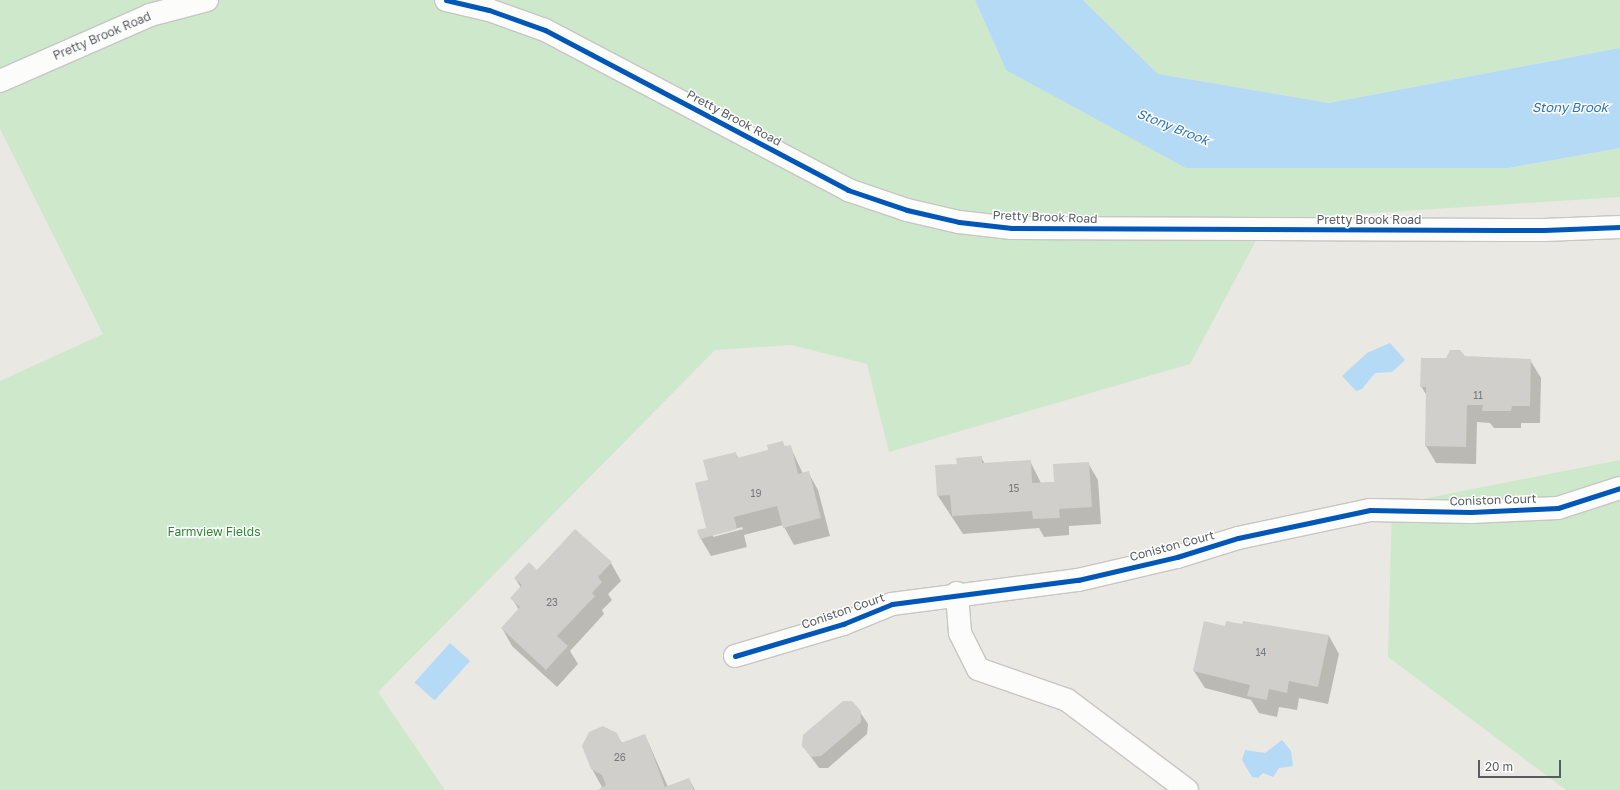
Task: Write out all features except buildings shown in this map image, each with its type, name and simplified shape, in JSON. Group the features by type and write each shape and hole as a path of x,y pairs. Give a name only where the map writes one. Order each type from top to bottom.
{"street":[{"name":"Pretty Brook Road","path":"0,81 150,15 207,0"},
{"name":"Pretty Brook Road","path":"446,0 489,10 545,30 848,190 907,210 959,222 1020,228 1544,230 1620,227"},
{"name":"Coniston Court","path":"735,656 842,624 892,604 957,593 1078,580 1177,557 1238,538 1370,510 1471,512 1558,508 1620,488"},
{"path":"957,593 960,633 978,670 1067,700 1187,790"}],"green space":[{"name":"Farmview Fields","path":"0,0 975,0 1006,70 1508,168 1620,148 1620,197 1267,220 1190,364 889,452 867,364 791,345 715,350 378,692 445,790 0,790 0,381 103,334 0,129"},
{"path":"1083,0 1620,0 1620,48 1329,103 1158,74"},
{"path":"1620,460 1620,790 1566,790 1388,657 1392,505"}],"water":[{"name":"Stony Brook","path":"975,0 1083,0 1158,74 1329,103 1620,48 1620,148 1508,168 1186,168 1006,70"},
{"path":"1390,343 1405,360 1392,372 1375,373 1362,389 1356,391 1342,376 1367,353"},
{"path":"450,643 470,661 435,700 415,682"},
{"path":"1282,740 1291,751 1293,766 1279,768 1273,777 1263,773 1258,778 1252,777 1242,760 1245,750 1265,753"}],"cycle path":[{"path":"446,0 489,10 545,30 848,190 907,210 959,222 1012,228 1544,230 1620,227"},
{"path":"735,656 843,624 892,604 1078,580 1177,557 1238,538 1370,510 1471,512 1558,508 1620,488"}]}
